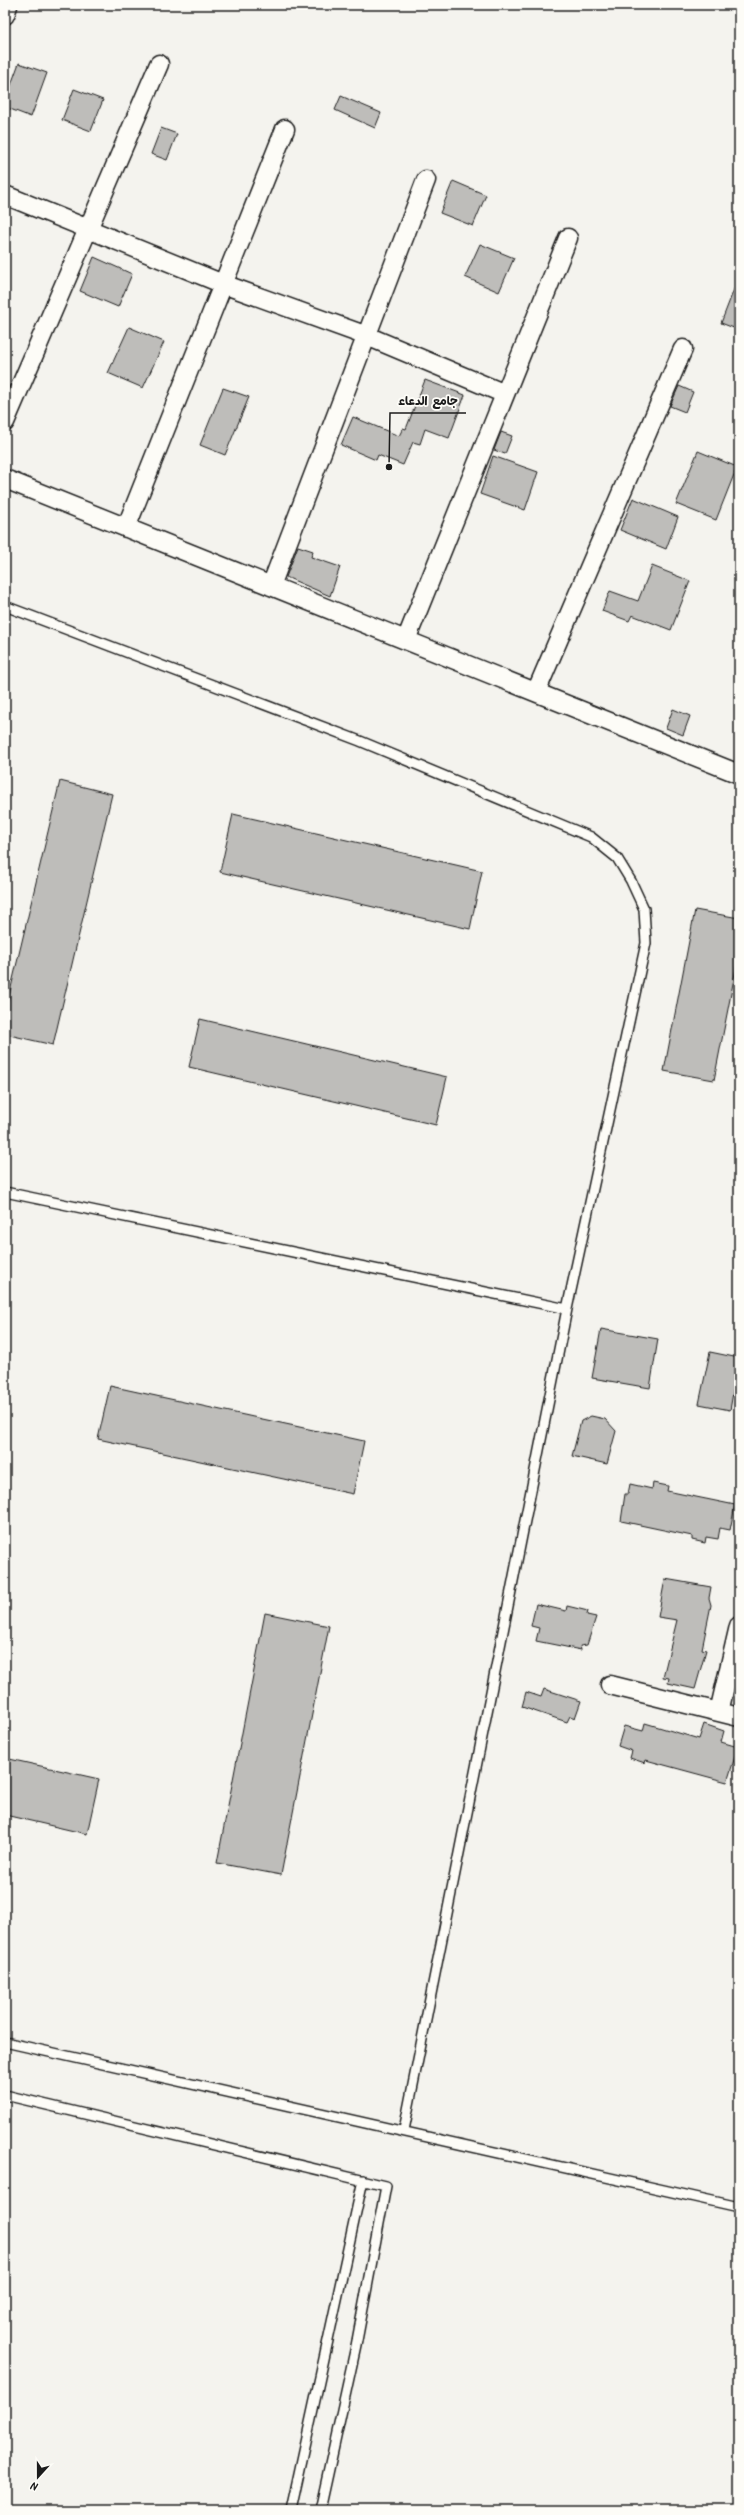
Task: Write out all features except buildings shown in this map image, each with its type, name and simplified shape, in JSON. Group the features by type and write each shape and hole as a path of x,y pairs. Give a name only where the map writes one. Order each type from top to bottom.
{"street":[{"path":"5,422 159,64"},
{"path":"126,528 285,129"},
{"path":"270,586 426,180"},
{"path":"5,195 223,284 367,336 505,394"},
{"path":"406,640 568,238"},
{"path":"536,692 683,349"},
{"path":"5,479 739,774"},
{"path":"719,1712 739,1626"},
{"path":"610,1685 739,1717"}],"lane":[{"path":"5,606 360,741 591,837 617,858 644,909 646,943 567,1309 404,2130"},
{"path":"5,1192 567,1309"},
{"path":"5,2042 739,2206"},
{"path":"5,2095 386,2186 356,2346 320,2510"},
{"path":"291,2510 363,2180"}],"place":[{"name":"جامع الدعاء","path":"389,467"}]}
